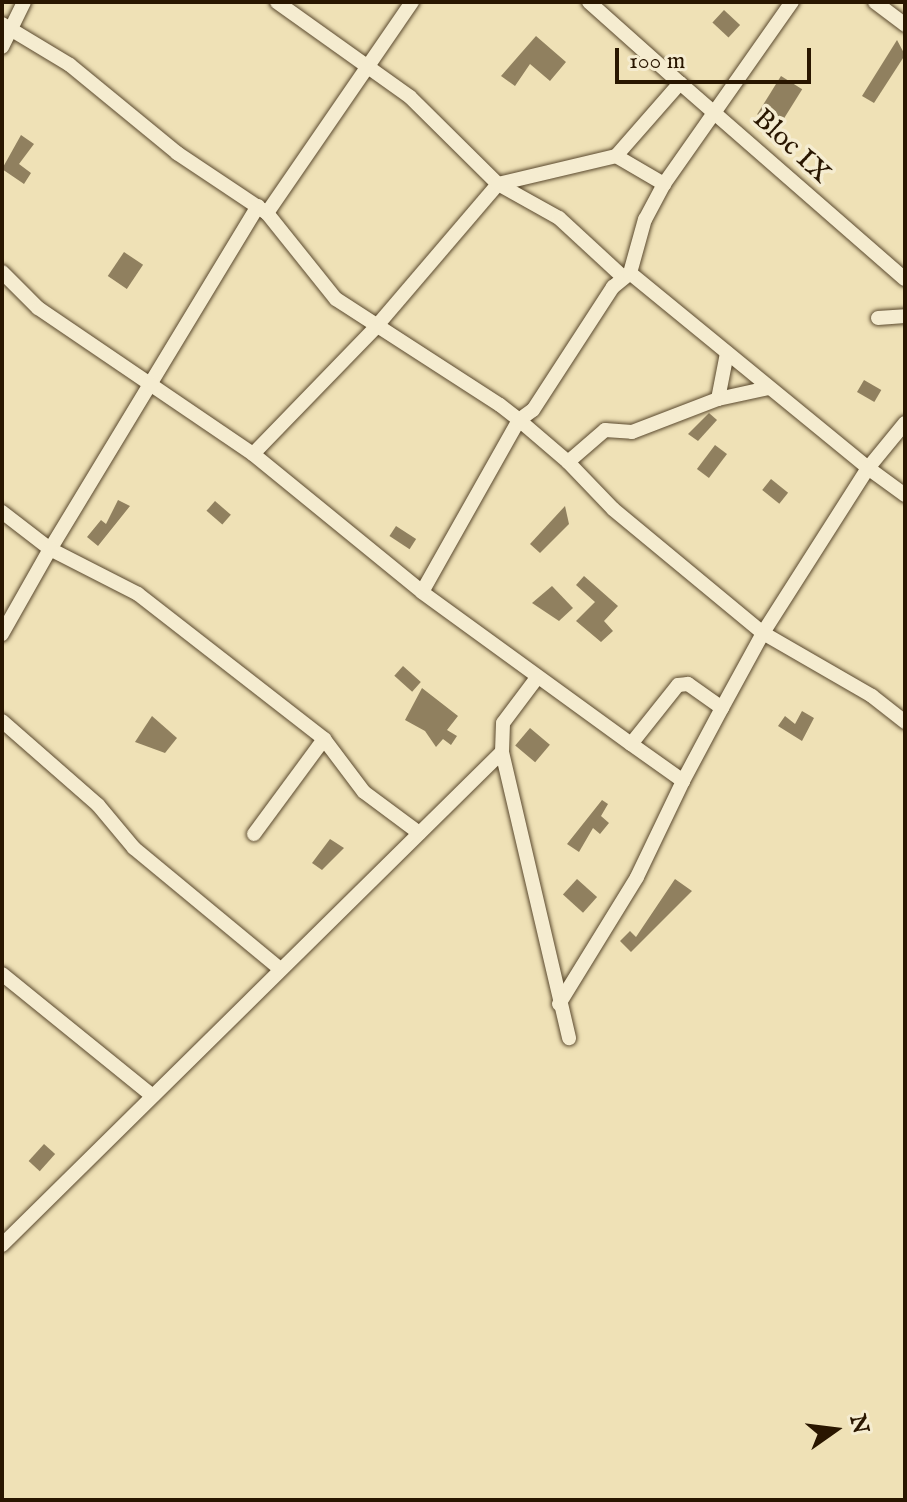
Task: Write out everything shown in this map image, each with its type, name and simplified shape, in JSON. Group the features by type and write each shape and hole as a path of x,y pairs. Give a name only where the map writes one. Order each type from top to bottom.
{"street":[{"path":"2,47 7,27 24,2"},
{"path":"277,2 367,72 410,97 498,184 559,218 905,495"},
{"path":"2,634 151,381 262,210 367,72 412,2"},
{"name":"Bloc IX","path":"589,2 905,279"},
{"path":"422,592 519,420 533,410 627,275 645,219 664,184 717,113 792,2"},
{"path":"875,2 905,25"},
{"path":"7,27 59,56 177,153 262,210 336,299 375,328 445,366 519,420 568,462 613,509 763,633 905,722"},
{"path":"253,454 375,328 498,184 616,156 680,83"},
{"path":"616,156 664,184"},
{"path":"2,272 38,308 151,381 253,454 422,592 536,679 683,781"},
{"path":"878,318 905,316"},
{"path":"718,399 727,353"},
{"path":"568,462 605,430 632,432 718,399 768,388"},
{"path":"559,1004 637,877 683,781 763,633 868,468 905,423"},
{"path":"2,512 50,549 138,594 324,739 364,792 419,833"},
{"path":"536,679 503,723 502,752 569,1038"},
{"path":"631,744 678,685 688,684 722,708"},
{"path":"2,721 98,805 134,848 279,968"},
{"path":"254,834 324,739"},
{"path":"2,1245 150,1094 502,752"},
{"path":"2,974 150,1094"}],"building":[{"path":"724,10 740,25 728,37 712,22"},
{"path":"536,36 566,62 550,81 530,64 515,86 501,76"},
{"path":"897,40 905,55 874,103 862,96"},
{"path":"781,76 802,89 778,127 757,114"},
{"path":"21,135 34,144 19,164 31,173 24,184 2,169"},
{"path":"124,252 143,265 127,289 108,276"},
{"path":"864,380 881,390 874,402 857,392"},
{"path":"709,413 717,420 698,441 688,434"},
{"path":"715,445 727,454 709,478 697,469"},
{"path":"771,479 788,493 779,504 762,490"},
{"path":"118,500 130,506 98,546 87,537 101,520 106,524"},
{"path":"215,501 231,515 222,525 206,511"},
{"path":"565,506 569,524 540,553 530,544"},
{"path":"396,526 416,539 410,549 389,536"},
{"path":"584,576 618,606 604,621 613,631 601,642 576,621 595,602 576,585"},
{"path":"552,586 573,608 559,621 532,603"},
{"path":"403,666 421,682 412,692 394,676"},
{"path":"422,688 458,716 447,730 457,736 451,745 443,739 436,747 425,731 405,720"},
{"path":"802,711 814,718 802,741 778,726 785,716 795,724"},
{"path":"152,716 177,738 165,753 135,742"},
{"path":"530,728 550,745 535,762 515,746"},
{"path":"602,800 608,804 601,816 609,823 600,834 593,828 579,852 567,844"},
{"path":"330,839 344,848 322,870 312,863"},
{"path":"577,879 597,897 583,913 563,895"},
{"path":"675,879 692,891 631,952 620,941 630,931 636,937"},
{"path":"44,1144 55,1154 40,1171 29,1161"}]}
